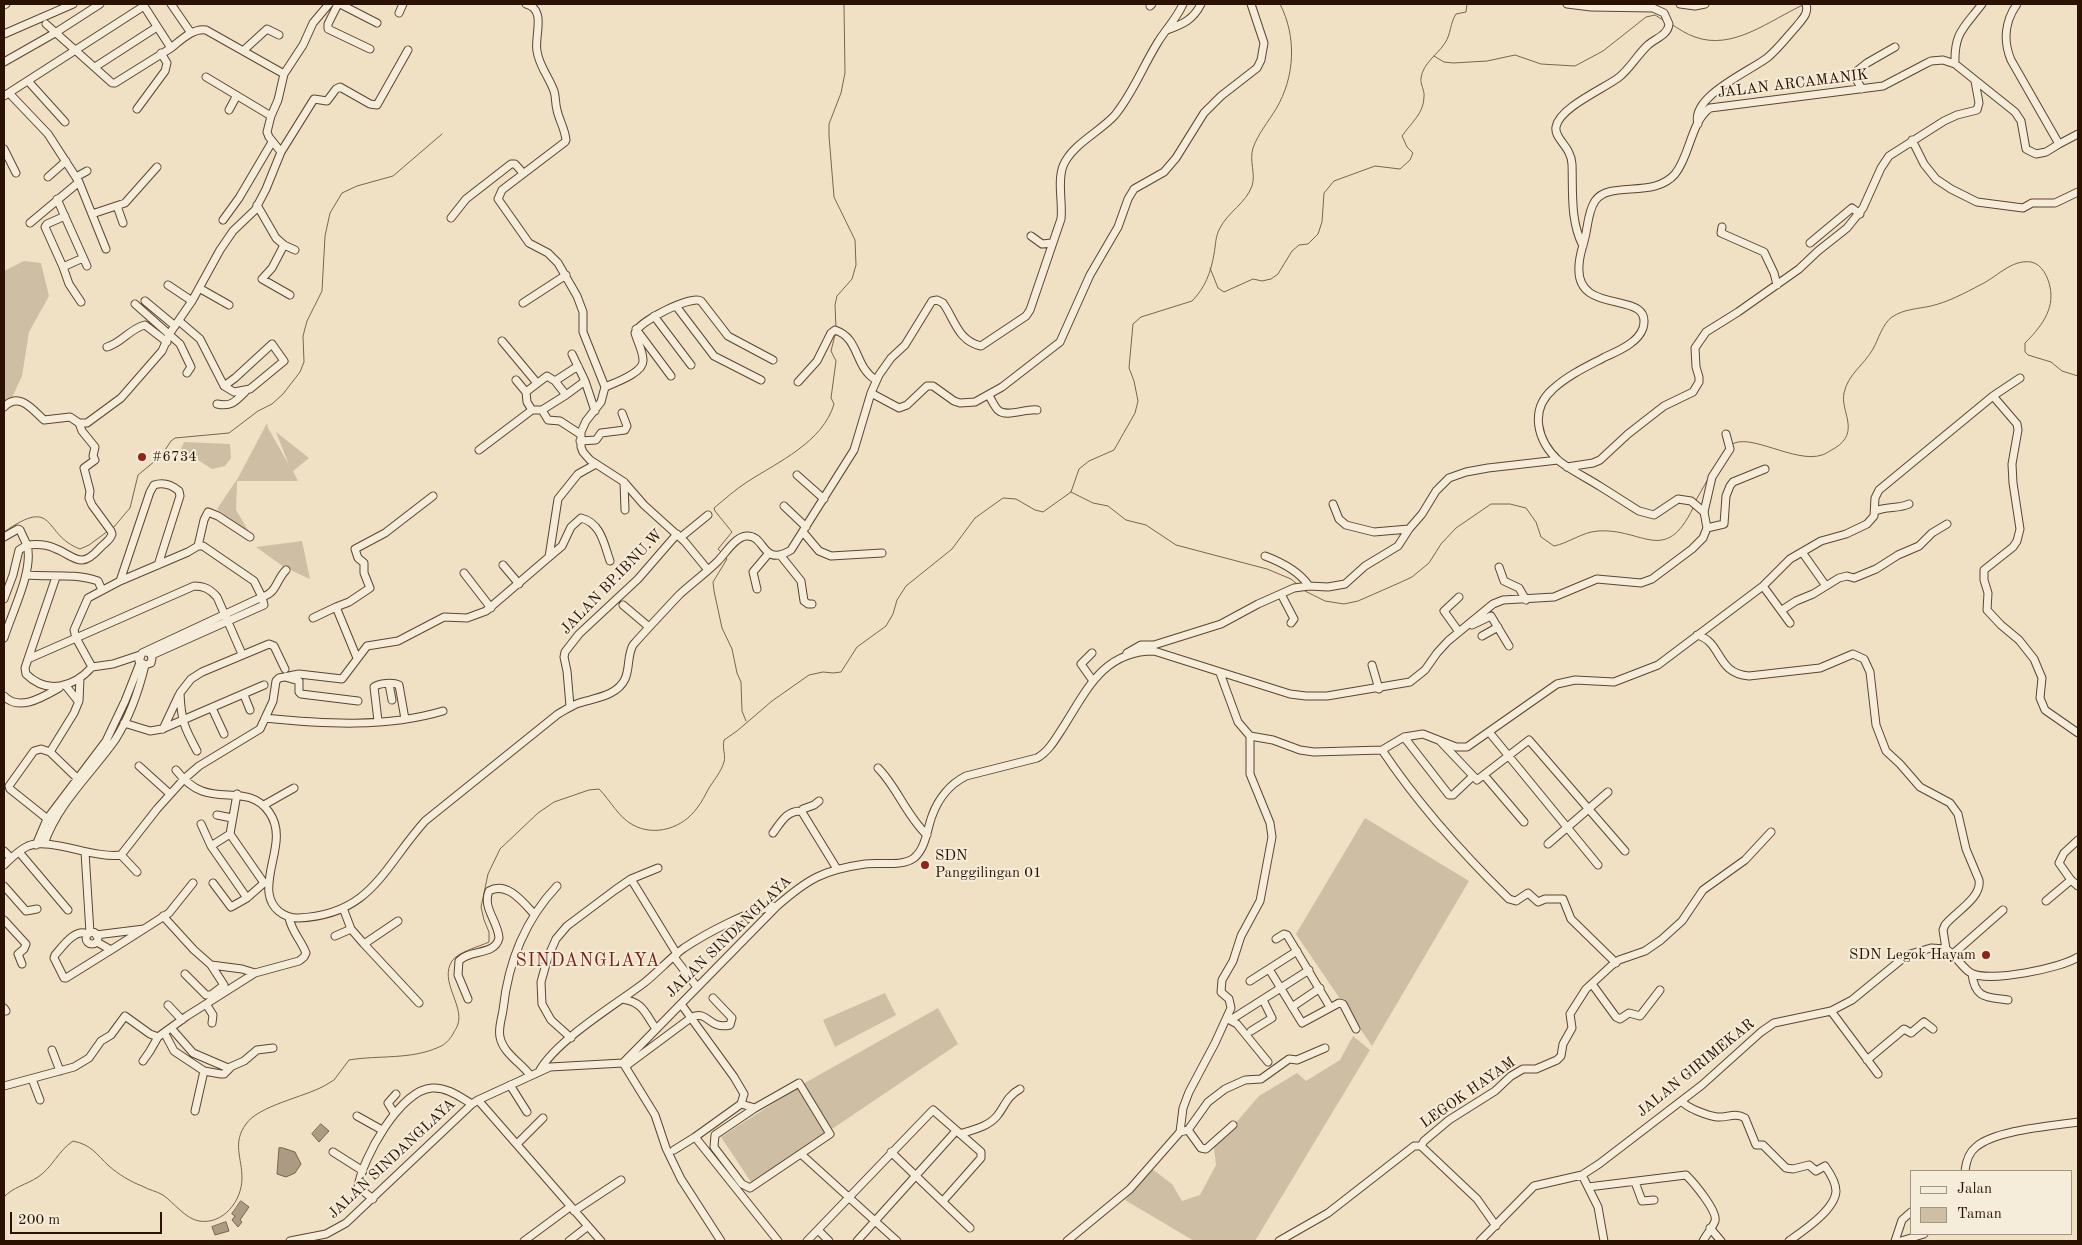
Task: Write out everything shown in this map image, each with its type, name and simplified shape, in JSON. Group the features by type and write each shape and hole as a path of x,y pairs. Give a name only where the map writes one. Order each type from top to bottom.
{"street":[{"path":"4,34 74,4"},
{"path":"4,62 100,4"},
{"path":"171,4 192,33"},
{"path":"281,152 272,142 267,132 280,94 284,74 299,51 313,23 329,4"},
{"path":"370,49 328,29 328,24 339,4 377,23"},
{"path":"399,13 403,4"},
{"path":"526,4 537,10 536,42 538,59 554,91 556,109 566,140 500,192 500,202 529,242 553,257 566,275 580,304 584,319 585,338 605,387 604,397 586,421 580,438 583,452 596,464 624,482 644,505 679,536 708,570"},
{"path":"781,556 791,550 854,450 876,380 891,358 909,338 920,317 932,302 937,300 942,303 965,339 981,346 1015,324 1030,310 1060,220 1063,167 1074,152 1114,116 1183,4"},
{"path":"1166,30 1188,22 1197,13 1201,4"},
{"path":"871,393 899,408 907,404 927,386 933,386 954,401 967,404 989,396 1060,342 1090,275 1118,227 1128,199 1134,189 1164,172 1176,158 1204,112 1257,68 1261,60 1264,43 1251,4"},
{"path":"1567,4 1591,7 1648,6 1664,13 1668,24 1666,32 1643,50 1625,72 1575,106 1562,116 1556,125 1558,138 1570,154 1574,224 1583,246"},
{"path":"1680,4 1696,6 1705,4"},
{"path":"1698,124 1696,117 1698,108 1718,89 1759,64 1774,51 1806,15 1806,4"},
{"path":"1982,4 1957,38 1955,64 2015,112 2021,121 2024,146 2029,151 2039,154 2078,134"},
{"path":"2016,4 2007,27 2006,42 2008,54 2059,144"},
{"path":"106,249 77,180 66,161 48,134 7,94 143,5 171,48"},
{"path":"46,24 113,83 200,29 206,30 244,50 284,74"},
{"path":"95,67 157,27"},
{"path":"244,50 267,29 279,35"},
{"path":"1862,90 1856,79 1857,71 1894,47"},
{"path":"4,407 8,402 22,402 32,408 44,420 70,417 79,423 87,423 121,398 162,351 170,333 192,301 225,242 257,206 281,152 314,99 327,101 336,89 340,87 370,104 377,105 408,50"},
{"path":"137,109 165,70 166,63 161,54"},
{"name":"JALAN ARCAMANIK","path":"1704,512 1691,501 1684,499 1674,501 1654,515 1647,514 1567,467 1549,449 1540,433 1538,420 1543,401 1553,389 1632,343 1642,329 1644,321 1641,312 1629,304 1605,301 1587,291 1581,282 1579,273 1583,246 1590,214 1596,199 1605,193 1649,188 1669,180 1680,166 1703,113 1716,106 1862,90 1890,84 1931,61 1943,60 1955,64"},
{"path":"206,77 236,97 271,116"},
{"path":"28,81 64,122"},
{"path":"1567,467 1600,460 1628,434 1664,406 1693,392 1699,382 1694,356 1698,340 1706,332 1777,285 1847,228 1860,214 1884,162 1889,156 1912,140 1957,115 1977,110 1979,103 1975,81"},
{"path":"230,110 236,97"},
{"path":"1912,140 1924,164 1936,179 1977,202 2023,208 2032,203 2055,203 2078,192"},
{"path":"222,220 239,198 272,142"},
{"path":"4,150 16,173"},
{"path":"48,176 66,161"},
{"path":"451,218 466,199 511,164 515,164 523,174"},
{"path":"92,214 125,203 157,167"},
{"path":"30,224 87,171"},
{"path":"57,199 87,266"},
{"path":"117,206 123,223"},
{"path":"257,206 270,231 284,245 295,250"},
{"path":"1810,243 1852,208 1860,214"},
{"path":"65,216 47,224 45,227 69,284 80,302"},
{"path":"1722,227 1721,233 1764,252 1774,273 1777,285"},
{"path":"1031,236 1042,244 1052,243"},
{"path":"284,245 272,268 262,278 290,295"},
{"path":"63,267 84,258"},
{"path":"523,303 566,275"},
{"path":"168,285 192,301"},
{"path":"199,288 229,305"},
{"path":"605,387 636,372 642,366 643,359 635,333 639,324 676,306 698,299 728,336 773,360"},
{"path":"145,301 200,339 224,386 234,392 245,392"},
{"path":"135,304 170,333 180,344 191,367 187,374"},
{"path":"676,306 714,356 761,380"},
{"path":"654,316 691,365"},
{"path":"107,347 116,345 131,330 143,325 167,342"},
{"path":"636,329 671,376"},
{"path":"798,382 817,361 831,333 835,330 845,333 850,338 858,358 870,377 876,380"},
{"path":"502,341 537,383"},
{"path":"217,404 225,406 233,404 284,361 272,344 224,386"},
{"path":"572,354 585,381 595,410"},
{"path":"555,381 578,366"},
{"path":"526,392 547,376 555,381 566,395"},
{"path":"1220,673 1238,722 1250,736 1273,740 1300,750 1314,752 1382,750 1404,737 1423,734 1462,748 1472,744 1556,684 1575,680 1618,681 1658,666 1763,586 1788,561 1820,541 1846,534 1862,527 1871,520 1875,511 1875,498 1879,490 1993,396 2020,378"},
{"path":"516,380 526,392 532,410"},
{"path":"479,450 532,410 542,410 585,381"},
{"path":"234,392 236,401"},
{"path":"989,396 998,410 1002,412 1013,413 1027,409 1038,410"},
{"path":"1993,396 2017,424 2018,430 2012,464 2012,483 2020,528 2017,541 2013,547 1984,570 1984,580 1988,592 1986,606 1991,616 2026,649 2036,664 2042,678 2040,698 2045,710 2078,733"},
{"path":"542,410 548,420 560,421 580,438 596,440 601,433 624,430 627,426 622,413"},
{"path":"4,599 13,575 19,550 27,545 54,548 73,559 86,560 92,557 112,537 111,531 96,512 89,498 90,491 84,468 94,460 93,456 96,447 82,431 79,423"},
{"path":"1220,673 1290,694 1306,696 1327,696 1410,682 1420,676 1437,653 1459,632 1498,602 1563,594 1597,579 1641,583 1652,579 1698,544 1707,528 1704,512 1712,477 1730,449 1726,434"},
{"path":"1122,656 1141,645 1154,645 1221,624 1294,588 1309,586 1328,587 1345,584 1365,566 1398,546 1422,514 1436,491 1449,478 1466,472 1488,468 1558,460"},
{"path":"549,557 558,499 578,474 596,464"},
{"path":"1707,528 1724,524 1726,496 1733,482 1765,469"},
{"path":"797,475 824,499"},
{"path":"624,482 625,510"},
{"path":"120,581 150,492 154,485 157,484 174,487 179,491 180,496 158,565"},
{"path":"313,618 349,602 370,588 364,573 364,563 358,558 356,547 385,532 434,496"},
{"path":"1333,504 1339,519 1346,525 1366,531 1380,532 1409,529"},
{"path":"1875,511 1885,508 1903,507 1910,504"},
{"path":"784,506 819,551 831,556 882,553"},
{"path":"198,546 204,520 208,512 218,516 250,537"},
{"name":"JALAN BP.IBNU.W","path":"570,706 565,652 579,634 638,579 679,536 708,515"},
{"path":"284,672 340,680 344,678 362,650 370,644 398,641 436,620 450,617 467,618 491,608 562,546 571,527 580,518 590,522 600,532 610,561"},
{"path":"1782,610 1843,576 1854,578 1876,569 1898,555 1919,546 1932,533 1947,524"},
{"path":"4,537 18,529 20,530 30,555 26,575 4,638"},
{"path":"176,770 184,779 204,792 237,794 264,805 273,819 276,830 269,895 277,910 289,918 316,916 343,908 360,900 378,883 407,841 425,821 545,723 570,706 612,693 620,686 626,676 630,652 649,627 680,594 743,537 747,536 757,540 769,553 781,556 800,581 804,601 812,604"},
{"path":"92,667 76,638 74,630 86,601 120,581 198,546 203,546 245,573 254,581 262,598"},
{"path":"1802,552 1826,586"},
{"path":"757,589 753,572 769,553"},
{"path":"1265,556 1278,561 1299,575 1309,586"},
{"path":"503,565 519,584"},
{"path":"1498,567 1505,582 1519,588 1526,600"},
{"path":"36,845 50,821 109,736 145,658 154,646 227,618 268,595 275,590 279,577 286,570"},
{"path":"464,572 491,608"},
{"path":"26,575 94,580 98,581 102,590"},
{"path":"56,576 25,668 26,674 44,685 63,687 78,701"},
{"path":"28,659 194,586 203,586 218,597 242,654"},
{"path":"1763,586 1790,622"},
{"path":"1282,594 1294,619 1291,623"},
{"path":"1459,597 1444,612 1459,632"},
{"path":"623,605 649,627"},
{"path":"336,607 357,658"},
{"path":"1470,623 1473,625 1491,616 1509,646"},
{"path":"1482,636 1498,627"},
{"path":"1697,635 1704,638 1716,651 1726,667 1738,675 1749,676 1820,668 1853,654 1864,659 1870,672 1876,725 1883,745 1920,787 1928,793 1950,803 1955,808 1966,849 1978,880 1977,893 1945,925 1943,930 1946,949 1972,974 1974,986 1978,992 1986,996 2008,1000"},
{"path":"163,728 180,693 191,679 202,672 263,645 272,644 284,672 299,681 299,692 301,694 358,701"},
{"name":"JALAN SINDANGLAYA","path":"290,1241 317,1239 335,1230 373,1199 475,1102 530,1075 560,1065 624,1064 697,986 777,906 804,883 837,869 866,863 912,859 925,842 938,805 948,789 957,781 966,776 1043,755 1055,741 1093,681 1111,663 1122,656 1143,651 1154,651 1168,654 1220,673"},
{"path":"1092,653 1080,664 1093,681"},
{"path":"4,696 9,701 18,704 42,697 63,687 80,678 92,667 145,658"},
{"path":"79,780 116,738 124,723 145,658"},
{"path":"1372,665 1379,688"},
{"path":"4,851 6,861 29,846 44,844 106,856 121,855 184,779 199,766 260,729 274,697 276,681 284,672"},
{"path":"50,752 74,713 78,701 80,678"},
{"path":"378,721 375,684 399,685 405,718"},
{"path":"389,684 392,700"},
{"path":"124,723 150,731 163,728 264,685"},
{"path":"180,693 182,721 197,751"},
{"path":"244,695 250,710"},
{"path":"212,708 224,734"},
{"path":"266,718 323,724 426,716 443,711"},
{"path":"1488,732 1598,865"},
{"path":"1067,1241 1130,1189 1180,1132 1183,1108 1189,1092 1229,1019 1231,1004 1230,1000 1221,992 1222,980 1233,962 1241,936 1260,901 1272,837 1270,823 1250,774 1250,736"},
{"path":"1404,737 1449,795 1453,795 1472,777"},
{"path":"1438,739 1472,777 1477,780 1528,740 1625,851"},
{"path":"50,821 10,789 9,786 34,752 41,749 50,752 79,780"},
{"path":"1382,750 1429,813 1472,863 1509,899 1516,901 1528,893 1538,902 1544,899 1563,899 1571,919 1616,963"},
{"path":"139,766 170,794"},
{"path":"878,768 888,778 908,812 927,835"},
{"path":"1484,774 1524,822"},
{"path":"264,805 294,788"},
{"path":"1548,844 1608,792"},
{"path":"212,882 231,907 247,898 264,883 230,834 237,794"},
{"path":"773,833 783,818 794,812 814,806 819,801"},
{"path":"802,811 837,869"},
{"path":"216,815 232,818"},
{"path":"44,844 50,821"},
{"path":"201,824 212,846 247,898"},
{"name":"LEGOK HAYAM","path":"1279,1241 1328,1214 1414,1146 1421,1146 1424,1141 1449,1120 1495,1090 1511,1076 1523,1069 1536,1069 1557,1060 1571,1031 1569,1018 1571,1011 1578,999 1592,984 1616,963 1657,943 1682,921 1703,890 1746,860 1772,832"},
{"path":"212,846 230,834"},
{"path":"2078,840 2064,853 2059,863 2071,880 2078,886"},
{"path":"19,852 68,910"},
{"path":"85,852 93,936"},
{"path":"121,855 137,872"},
{"path":"571,1038 550,1020 542,1004 541,982 548,957 559,934 567,926 631,879 658,868"},
{"path":"631,879 675,955 697,986"},
{"path":"2046,901 2071,880"},
{"path":"112,950 93,936 84,932 78,933 54,958 64,978 66,978 127,942 163,916 176,906 193,883"},
{"path":"4,886 26,911 37,909"},
{"path":"530,1075 509,1053 500,1036 507,981 514,956 534,914 557,886"},
{"path":"468,999 458,976 459,961 466,955 486,951 494,946 499,938 488,908 489,891 500,888 509,891 517,896 534,914"},
{"path":"540,1071 546,1060 571,1038 684,948 731,922 777,906"},
{"path":"343,908 351,929 419,1003"},
{"path":"1953,954 2002,910"},
{"path":"163,916 194,950 211,965 224,986 211,995 204,994 185,974"},
{"path":"143,1061 161,1035 206,1004 255,973 294,963 304,957 306,953 302,943 292,929 289,918"},
{"path":"4,920 26,944 24,949 18,954 22,964"},
{"path":"364,944 398,920"},
{"path":"93,936 144,929"},
{"path":"335,936 351,929"},
{"path":"1276,939 1284,934 1287,935 1330,1006"},
{"name":"JALAN GIRIMEKAR","path":"1480,1241 1534,1186 1582,1175 1682,1101 1774,1023 1831,1011 1852,1000 1907,955 1931,948 1946,949"},
{"path":"1250,981 1297,951"},
{"path":"1972,974 2012,974 2036,971 2060,965 2078,957"},
{"path":"211,965 242,969 255,973"},
{"path":"1269,969 1302,1023 1338,1003 1343,1004 1356,1029"},
{"path":"1229,1019 1263,1000 1309,970"},
{"path":"1592,984 1616,1017 1620,1019 1629,1013 1640,1016 1660,990"},
{"path":"1292,1008 1320,988"},
{"path":"713,998 732,1018 730,1025 717,1026 700,1014 692,1017 624,1064 655,1115 666,1148 680,1180 721,1241"},
{"path":"622,999 634,1001 643,1008 656,1029"},
{"path":"1252,1031 1271,1019 1272,1015 1263,1000"},
{"path":"206,1004 213,1015 212,1023"},
{"path":"674,1150 741,1104 744,1094 743,1089 692,1017 680,1004"},
{"path":"168,1005 182,1020"},
{"path":"1831,1011 1878,1074"},
{"path":"4,1086 74,1067 89,1058 101,1041 111,1035 125,1016 150,1034 161,1035 174,1051 204,1071 224,1074 230,1068 244,1062 257,1050 273,1048"},
{"path":"1229,1019 1238,1024 1268,1062"},
{"path":"1867,1060 1904,1029 1911,1033 1924,1022 1933,1029"},
{"path":"171,1028 193,1053 230,1068"},
{"path":"1180,1132 1188,1130 1208,1102 1225,1088 1245,1080 1261,1079 1289,1059 1297,1060 1325,1048"},
{"path":"52,1050 60,1071"},
{"path":"195,1111 204,1071"},
{"path":"32,1078 40,1100"},
{"path":"799,1083 830,1134 750,1188 742,1184 714,1147 715,1135 755,1108 799,1083"},
{"path":"510,1085 527,1112"},
{"path":"373,1199 358,1187 362,1171 382,1130 394,1113 424,1090 432,1088 448,1091 475,1102 518,1144 586,1227 601,1241"},
{"path":"857,1241 958,1132 988,1124 997,1116 1011,1094 1020,1088"},
{"path":"394,1113 388,1103 396,1094"},
{"path":"1682,1101 1691,1109 1715,1116 1734,1115 1745,1118 1756,1145 1764,1145 1786,1168 1793,1169 1808,1165 1816,1171 1825,1166 1835,1184 1835,1197 1824,1212 1789,1241"},
{"path":"741,1104 755,1108"},
{"path":"807,1241 933,1110 981,1152 982,1158 943,1201"},
{"path":"356,1116 382,1130"},
{"path":"518,1144 543,1118"},
{"path":"1965,1170 1969,1155 1976,1146 1994,1137 2078,1122"},
{"path":"1188,1130 1201,1148 1206,1149 1233,1124"},
{"path":"695,1137 778,1241"},
{"path":"1421,1146 1477,1199 1496,1226"},
{"path":"333,1152 362,1171"},
{"path":"891,1152 970,1228"},
{"path":"801,1154 873,1223 897,1241"},
{"path":"1582,1175 1598,1207 1604,1241"},
{"path":"1588,1187 1686,1175 1711,1206 1715,1221 1703,1241"},
{"path":"524,1241 572,1209 621,1180"},
{"path":"1635,1182 1642,1201 1654,1200"},
{"path":"1895,1241 1902,1220 1910,1213"},
{"path":"569,1241 586,1227"},
{"path":"1710,1228 1721,1241"},
{"path":"818,1230 829,1241"},
{"path":"1901,1241 1921,1235"}],"green space":[{"path":"24,261 41,263 49,296 29,332 22,376 4,415 4,271"},
{"path":"267,423 289,465 276,432 309,458 293,471 298,481 237,481 236,510 251,535 217,509 238,478"},
{"path":"184,442 230,444 231,458 225,466 212,469 181,449"},
{"path":"302,541 310,579 284,567 256,547"},
{"path":"1365,818 1469,881 1372,1046 1296,934"},
{"path":"885,993 896,1015 835,1047 823,1020"},
{"path":"938,1008 958,1044 832,1129 803,1084"},
{"path":"1353,1036 1370,1050 1255,1241 1194,1241 1125,1200 1152,1169 1172,1184 1182,1201 1200,1195 1216,1165 1214,1148 1259,1096 1297,1073 1306,1081 1340,1060"},
{"path":"797,1088 826,1134 751,1182 721,1137"}],"shaded area":[{"path":"321,1124 329,1131 319,1142 312,1134"},
{"path":"279,1148 295,1152 301,1164 295,1173 286,1177 277,1174"},
{"path":"241,1201 249,1207 240,1220 242,1222 238,1227 232,1220 235,1216 232,1214"},
{"path":"226,1222 229,1231 215,1235 212,1227"}],"waterway":[{"path":"836,328 835,305 837,296 852,279 856,265 855,240 834,197 829,136 829,124 841,93 845,73 844,4"},
{"path":"4,1197 43,1173 73,1141 89,1148 125,1178 163,1195 194,1220 208,1221 223,1215 230,1210 239,1195 242,1178 239,1138 246,1124 252,1118 271,1107 324,1086 334,1080 349,1060 417,1054 441,1046 450,1038 458,1025 459,1017 448,977 452,961 459,955 489,942 489,932 481,907 488,874 500,849 538,813 554,802 589,790 599,789 623,818 641,829 659,830 684,821 699,806 721,769 724,762 724,740 772,701 809,675 823,672 841,672 857,647 886,626 893,614 897,600 906,586 952,549 975,518 1003,498 1016,499 1035,510 1043,512 1071,492 1079,469 1089,461 1114,450 1135,413 1138,401 1129,368 1133,324 1141,317 1192,301 1197,296 1209,273 1213,261 1216,238 1220,228 1223,222 1246,197 1252,186 1253,148 1282,97 1290,70 1292,57 1291,43 1289,30 1280,4"},
{"path":"1210,268 1218,288 1224,292 1253,279 1262,281 1271,279 1278,274 1292,251 1299,245 1308,244 1318,234 1322,222 1324,193 1334,181 1375,166 1400,169 1410,160 1413,153 1407,147 1402,136 1422,108 1424,95 1421,80 1422,73 1445,43 1456,14 1466,12 1467,4"},
{"path":"1671,24 1695,37 1723,40 1751,32 1803,5"},
{"path":"1434,56 1444,62 1453,63 1487,61 1515,55 1541,64 1575,66 1603,51 1646,17 1655,15 1663,20"},
{"path":"113,528 130,508 138,475 161,456 171,441 175,438 229,433 258,411 272,404 283,394 300,372 304,362 303,336 307,321 322,291 325,236 330,213 342,193 357,186 393,176 442,134"},
{"path":"1731,445 1739,442 1749,442 1811,457 1824,454 1835,448 1843,442 1847,435 1848,421 1844,400 1846,386 1873,349 1883,327 1889,320 1901,312 1950,300 1986,282 2017,263 2031,262 2038,265 2048,279 2051,295 2045,318 2025,343 2025,352 2028,355 2051,362 2062,371 2078,376"},
{"path":"721,552 718,549 732,532 714,508 743,485 798,450 810,440 828,417 834,404 831,398 836,361 831,351 835,335"},
{"path":"1715,467 1724,451"},
{"path":"1695,502 1708,479"},
{"path":"1071,492 1093,503 1108,506 1126,520 1146,525 1176,545 1267,569 1291,579 1298,585"},
{"path":"1305,591 1325,601 1344,604 1358,601 1412,577 1429,563 1441,544 1456,528 1491,504 1510,504 1526,508 1536,522 1541,537 1554,546 1586,533 1598,531 1628,534 1652,540 1663,540 1673,536 1683,526 1693,508"},
{"path":"4,532 33,517 41,517 48,521 68,543 80,549 89,545 108,531"},
{"path":"725,557 727,559 713,582 714,591 722,628 732,649 741,682 742,711 746,721"}],"place":[{"name":"#6734","path":"142,457"},
{"name":"SDN Panggilingan 01","path":"925,865"},
{"name":"SDN Legok Hayam","path":"1986,955"}],"district":[{"name":"SINDANGLAYA","path":"588,961"}]}
